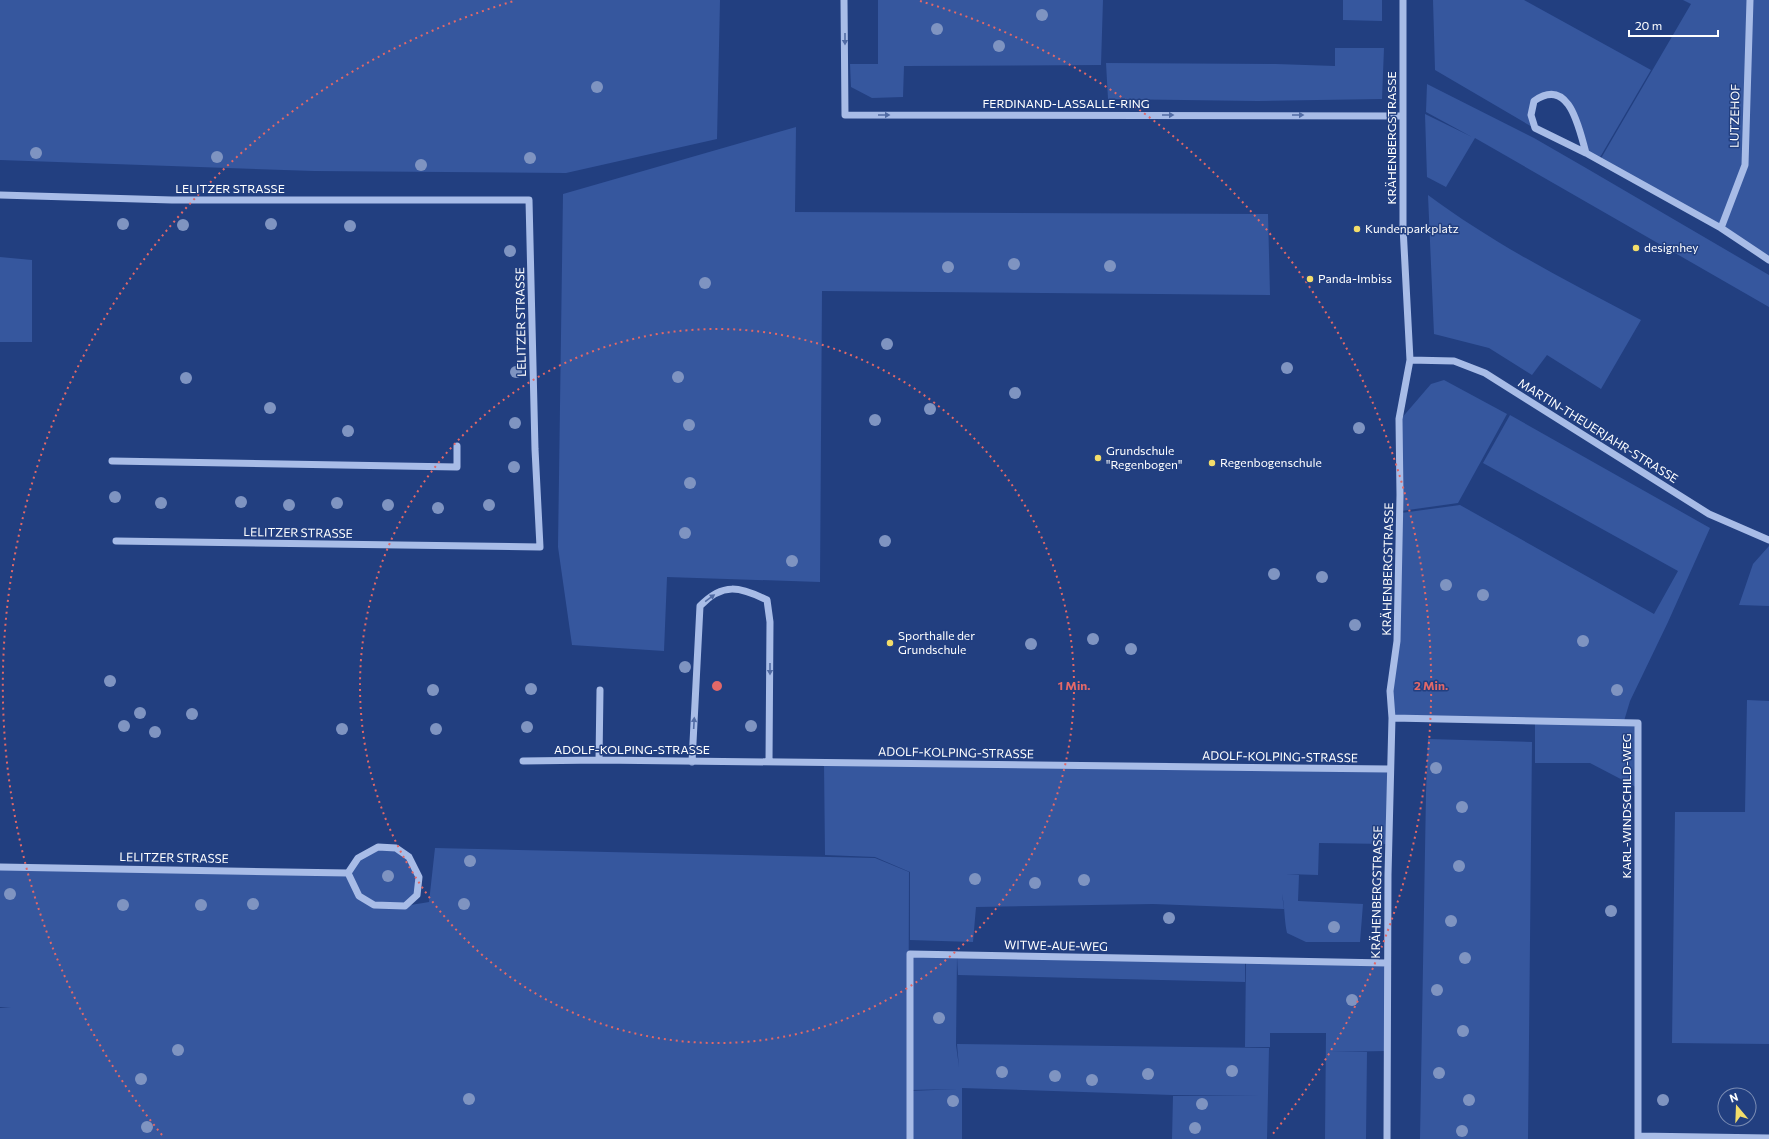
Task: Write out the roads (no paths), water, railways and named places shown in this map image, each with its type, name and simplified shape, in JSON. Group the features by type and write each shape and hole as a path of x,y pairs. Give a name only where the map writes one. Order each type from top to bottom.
{"street":[{"name":"FERDINAND-LASSALLE-RING","path":"844,0 845,115 1403,116"},
{"name":"KRÄHENBERGSTRASSE","path":"1387,1139 1389,769 1392,718 1390,691 1398,640 1400,495 1399,419 1410,360 1403,227 1403,0"},
{"name":"LUTZEHOF","path":"1721,228 1745,165 1750,0"},
{"path":"1586,154 1575,116 1568,103 1557,95 1543,94 1534,101 1531,115 1535,128 1586,154 1721,228 1769,260"},
{"name":"LELITZER STRASSE","path":"0,195 172,200 529,200 535,449 540,547 116,541"},
{"name":"MARTIN-THEUERJAHR-STRASSE","path":"1410,360 1454,361 1484,373 1709,514 1769,540"},
{"path":"112,461 457,467 457,446"},
{"path":"692,762 700,606 710,596 726,589 746,591 767,600 770,622 769,762"},
{"path":"599,760 600,690"},
{"name":"KARL-WINDSCHILD-WEG","path":"1392,718 1638,723 1638,1137 1769,1138"},
{"name":"ADOLF-KOLPING-STRASSE","path":"523,760 1389,769"},
{"path":"378,847 396,848 409,857 419,877 417,895 405,906 374,905 359,896 348,873 358,858 378,847"},
{"name":"LELITZER STRASSE","path":"0,867 348,873"},
{"name":"WITWE-AUE-WEG","path":"910,1139 910,954 1387,963"}],"place":[{"name":"Kundenparkplatz","path":"1357,229"},
{"name":"designhey","path":"1636,248"},
{"name":"Panda-Imbiss","path":"1310,279"},
{"name":"Grundschule \"Regenbogen\"","path":"1098,458"},
{"name":"Regenbogenschule","path":"1212,463"},
{"name":"Sporthalle der Grundschule","path":"890,643"}]}
